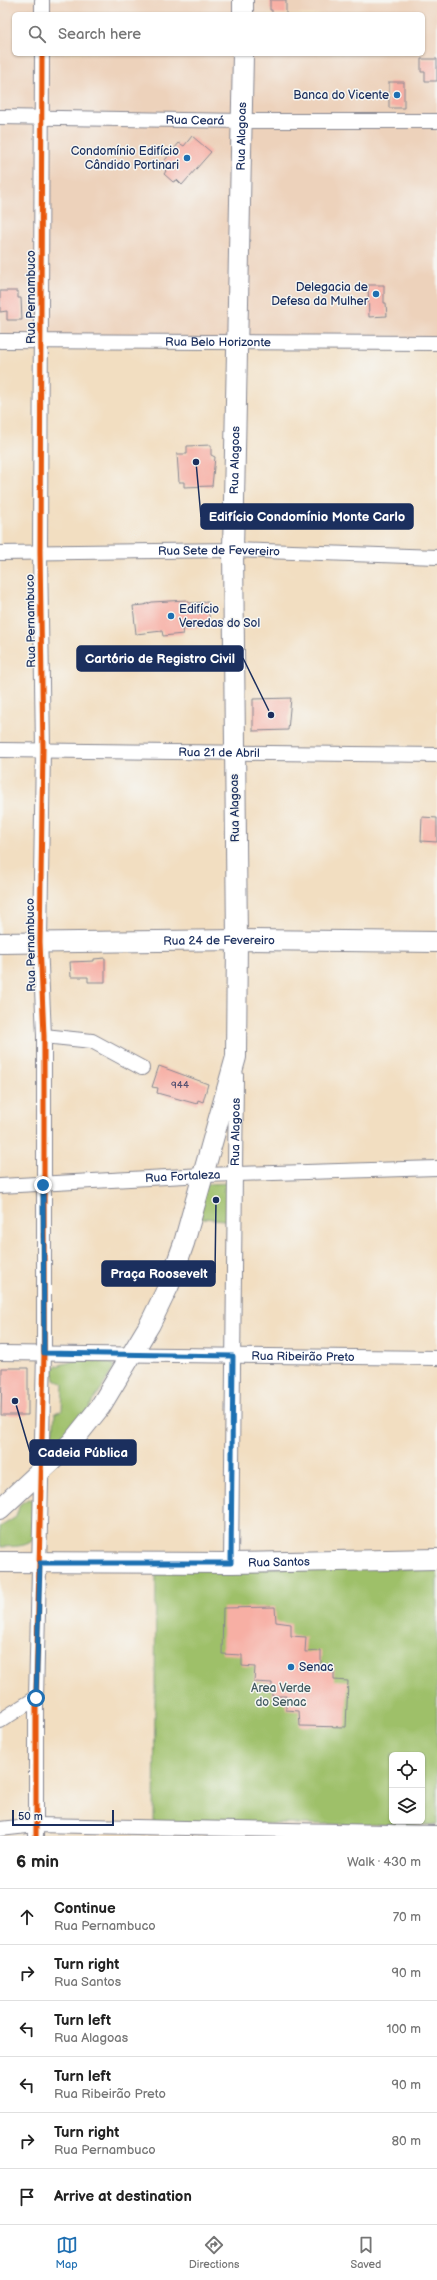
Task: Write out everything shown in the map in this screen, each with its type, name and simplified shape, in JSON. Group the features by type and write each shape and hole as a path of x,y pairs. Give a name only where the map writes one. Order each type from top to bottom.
{"street":[{"path":"42,0 42,12"},
{"path":"243,0 243,12"},
{"name":"Rua Pernambuco","path":"36,1830 36,1698 40,1563 40,1473 44,1353 44,1036 40,942 43,749 40,552 42,56"},
{"name":"Rua Alagoas","path":"231,1563 237,1174 234,550 242,56"},
{"name":"Rua Ceará","path":"0,117 42,116 242,121 437,121"},
{"name":"Rua Belo Horizonte","path":"0,341 437,343"},
{"name":"Rua Sete de Fevereiro","path":"0,553 234,550 437,557"},
{"name":"Rua 21 de Abril","path":"0,750 43,749 437,755"},
{"name":"Rua 24 de Fevereiro","path":"0,943 237,940 437,942"},
{"path":"44,1036 92,1041 142,1068"},
{"path":"0,1509 72,1442 100,1407 150,1324 169,1285 184,1243 236,1057"},
{"name":"Rua Fortaleza","path":"0,1186 43,1185 204,1175 437,1168"},
{"name":"Rua Ribeirão Preto","path":"0,1353 437,1358"},
{"name":"Rua Santos","path":"0,1562 231,1563 437,1559"},
{"path":"0,1721 36,1698"},
{"path":"0,1828 36,1830 437,1833"}],"shaded area":[{"path":"0,0 437,0 437,347 0,344"}],"green space":[{"path":"233,1183 233,1221 194,1217 203,1184"},
{"path":"78,1360 109,1362 113,1364 114,1368 96,1398 79,1422 70,1432 55,1441 53,1438 55,1413 62,1410 63,1384 55,1380 53,1370 56,1366"},
{"path":"28,1499 35,1500 35,1538 24,1545 0,1547 0,1527 16,1517 20,1504"},
{"name":"Area Verde do Senac","path":"156,1567 437,1569 437,1825 154,1823"}],"building":[{"path":"270,0 286,0 286,12 272,12 272,10 270,10"},
{"path":"421,59 437,59 437,81 425,81 425,72 421,72"},
{"name":"Banca do Vicente","path":"389,82 404,82 404,108 389,108"},
{"name":"Condomínio Edifício Cândido Portinari","path":"192,136 211,152 182,185 177,180 173,182 164,174 166,171 160,166 179,143 184,146"},
{"name":"Delegacia de Defesa da Mulher","path":"368,285 384,285 384,303 386,303 387,316 369,317"},
{"path":"0,291 18,291 18,298 21,298 22,320 7,320 7,311 0,312"},
{"path":"211,445 211,455 215,457 212,486 184,487 184,482 179,482 177,454 187,454 187,446"},
{"name":"Edifício Veredas do Sol","path":"186,600 190,603 208,602 210,626 182,629 183,634 163,636 162,631 136,634 133,606 144,605 152,602"},
{"path":"291,698 288,730 253,731 253,699"},
{"path":"422,817 437,818 437,842 421,841"},
{"path":"105,958 105,982 88,982 88,977 71,977 70,962 94,961 94,959"},
{"path":"159,1066 208,1084 203,1102 198,1100 197,1104 157,1093 158,1088 152,1087"},
{"path":"2,1368 28,1368 28,1415 1,1415"},
{"name":"Senac","path":"275,1607 276,1622 291,1624 291,1636 306,1637 305,1652 321,1651 321,1665 334,1665 334,1680 348,1681 346,1727 300,1726 299,1711 286,1710 286,1696 272,1696 272,1683 254,1682 255,1667 242,1666 242,1655 222,1654 223,1608"}],"cycle path":[{"path":"36,1836 36,1698 44,1353 44,1036 40,942 43,749 40,552 42,56"}],"place":[{"name":"Banca do Vicente","path":"397,95"},
{"name":"Condomínio Edifício Cândido Portinari","path":"187,158"},
{"name":"Delegacia de Defesa da Mulher","path":"376,294"},
{"name":"Edifício Condomínio Monte Carlo","path":"196,462"},
{"name":"Edifício Veredas do Sol","path":"171,616"},
{"name":"Cartório de Registro Civil","path":"271,715"},
{"name":"Praça Roosevelt","path":"216,1200"},
{"name":"Cadeia Pública","path":"15,1401"},
{"name":"Senac","path":"291,1667"}],"route":[{"path":"36,1698 40,1563 231,1563 233,1356 44,1353 43,1185"}]}
